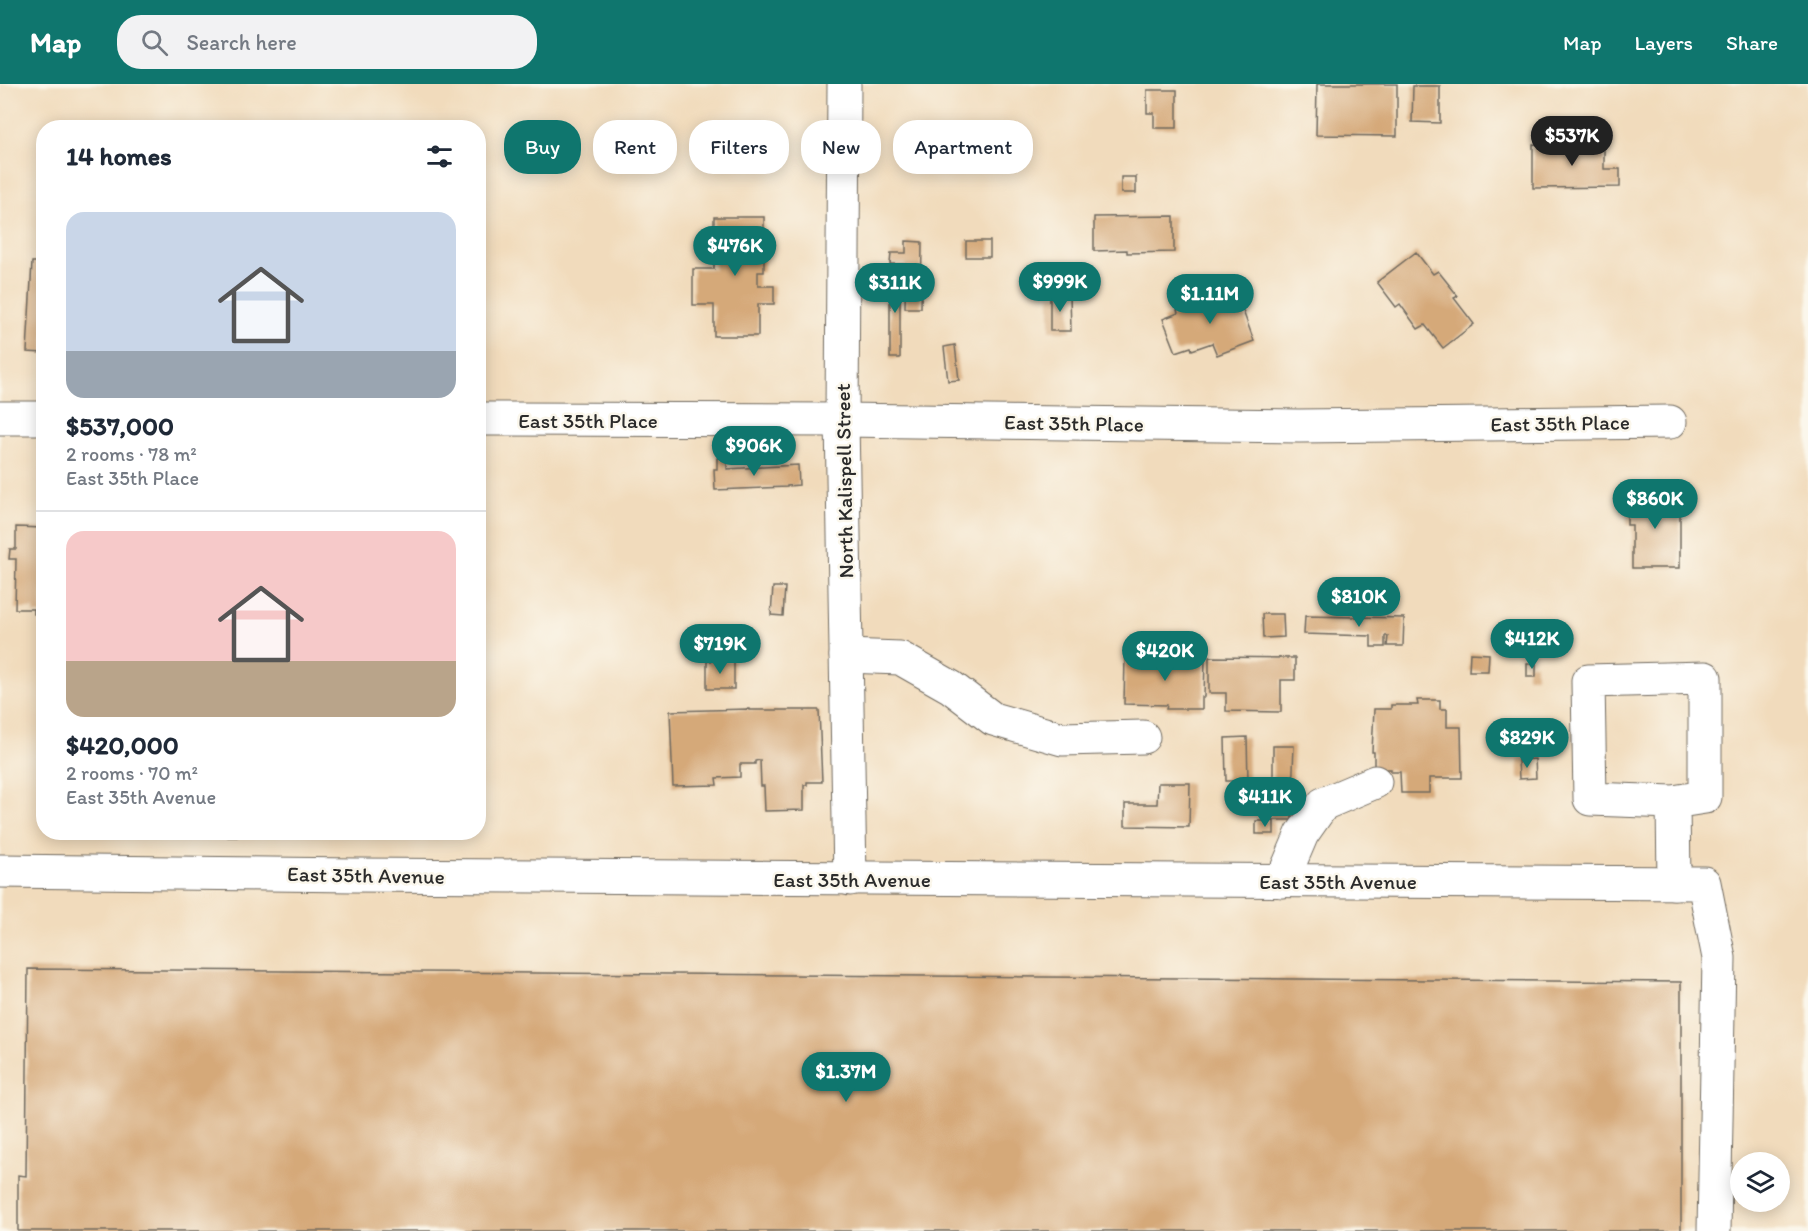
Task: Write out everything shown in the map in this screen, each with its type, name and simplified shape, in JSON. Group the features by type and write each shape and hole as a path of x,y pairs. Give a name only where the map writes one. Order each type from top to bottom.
{"street":[{"name":"North Kalispell Street","path":"844,84 842,420 850,879"},
{"path":"0,418 36,418"},
{"name":"East 35th Place","path":"486,419 842,420 1299,426 1670,422"},
{"path":"846,656 900,658 951,687 993,719 1062,739 1143,737"},
{"path":"1705,678 1705,797 1673,801 1590,799 1588,681 1705,678"},
{"path":"1282,881 1302,834 1323,804 1375,782"},
{"path":"1673,801 1689,883 1719,958 1714,1231"},
{"name":"East 35th Avenue","path":"0,871 850,879 1689,883"}],"building":[{"path":"1317,84 1397,84 1397,136 1316,135"},
{"path":"1413,86 1440,86 1440,123 1412,122"},
{"path":"1147,90 1177,90 1177,128 1154,128 1154,113 1147,113"},
{"path":"1533,144 1604,145 1604,169 1620,169 1620,187 1533,188"},
{"path":"1121,177 1136,177 1136,193 1121,193"},
{"path":"1174,216 1174,252 1094,251 1094,217"},
{"path":"714,217 764,217 764,272 758,272 758,286 774,286 774,304 758,304 758,336 714,336 714,305 693,305 693,269 714,269"},
{"path":"906,241 922,242 921,308 905,308 906,264 890,264 891,253 906,253"},
{"path":"966,241 990,241 990,257 966,257"},
{"path":"1416,252 1433,274 1438,271 1458,296 1454,298 1474,324 1443,348 1425,325 1418,329 1400,304 1396,307 1377,282"},
{"path":"32,262 36,262 36,353 27,352"},
{"path":"890,269 900,269 900,358 890,358"},
{"path":"1235,289 1254,341 1217,355 1212,343 1192,350 1191,347 1176,352 1163,319 1178,313 1177,310"},
{"path":"1050,295 1070,295 1071,331 1050,331"},
{"path":"955,345 959,380 948,381 944,347"},
{"path":"717,458 727,458 727,469 798,465 799,485 715,490 714,469 717,469"},
{"path":"1680,492 1680,568 1632,568 1632,525 1627,525 1627,508 1632,508 1632,493"},
{"path":"16,527 36,528 36,614 34,614 34,609 15,609 16,559 9,559 10,549 16,549"},
{"path":"773,587 785,587 783,616 771,615"},
{"path":"1262,614 1283,614 1284,637 1263,638"},
{"path":"1305,616 1404,618 1403,646 1387,646 1388,636 1385,636 1385,647 1371,647 1371,636 1304,634"},
{"path":"1470,653 1489,654 1488,671 1469,671"},
{"path":"1125,657 1205,659 1202,709 1166,709 1167,705 1124,704"},
{"path":"1209,657 1295,658 1295,680 1281,680 1281,712 1226,711 1226,693 1209,693"},
{"path":"707,661 734,661 734,689 707,689"},
{"path":"1527,664 1536,664 1536,677 1527,677"},
{"path":"1417,700 1440,700 1440,709 1447,709 1447,727 1461,727 1462,778 1429,778 1429,793 1401,793 1400,772 1391,772 1391,769 1387,769 1387,772 1374,770 1374,752 1372,752 1374,709 1391,709 1391,705 1418,705"},
{"path":"819,710 822,782 807,782 807,785 804,785 804,810 765,811 760,760 755,761 755,764 740,764 740,777 716,778 717,785 673,786 670,711"},
{"path":"1247,737 1248,781 1226,781 1225,738"},
{"path":"1273,746 1294,746 1292,794 1274,794"},
{"path":"1535,759 1536,778 1519,779 1518,760"},
{"path":"1158,783 1190,783 1189,827 1125,826 1125,804 1157,804"},
{"path":"1271,796 1292,796 1292,820 1271,820"},
{"path":"1256,821 1274,821 1274,834 1256,834"},
{"path":"28,969 1681,982 1681,1231 18,1231 18,1175 26,1176"}]}
